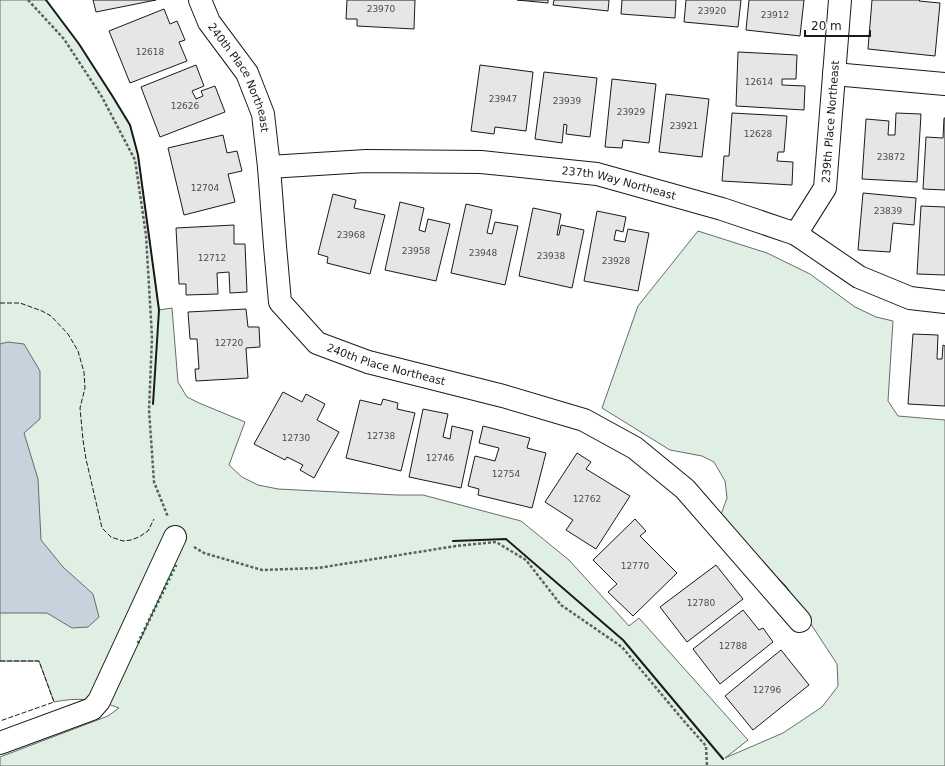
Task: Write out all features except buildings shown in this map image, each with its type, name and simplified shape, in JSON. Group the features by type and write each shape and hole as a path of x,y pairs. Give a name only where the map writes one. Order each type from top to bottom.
{"street":[{"name":"240th Place Northeast","path":"200,0 209,22 247,73 263,114 269,166 280,302 317,343 368,362 503,396 584,420 635,448 685,489 800,621"},
{"name":"239th Place Northeast","path":"796,234 825,188 840,0"},
{"path":"834,74 945,84"},
{"name":"237th Way Northeast","path":"269,166 366,161 481,162 597,174 722,209 796,234 859,277 910,298 945,302"},
{"path":"0,743 92,710 99,701 175,537"}],"path":[{"path":"28,0 64,39 102,97 136,160 146,235 152,337 149,410 154,482 175,537 204,553 262,570 318,568 496,542 526,560 561,605 622,647 706,746 707,766"}],"green space":[{"path":"0,0 46,0 79,44 130,125 138,155 159,310 172,308 178,382 187,397 245,422 229,465 242,477 258,485 278,489 423,495 521,521 569,560 629,626 639,618 748,740 725,758 783,733 822,707 838,686 837,664 786,586 719,520 727,498 725,481 714,462 702,456 670,450 602,408 638,306 698,231 767,253 810,274 855,307 876,317 893,321 888,401 898,416 945,420 945,766 0,766 0,757 108,716 119,708 95,701 79,699 54,702 39,661 0,661"}],"shaded area":[{"path":"8,342 24,344 40,371 40,419 24,433 38,479 41,540 63,567 93,594 99,617 88,627 72,628 47,613 0,613 0,344"}],"hedge":[{"path":"138,643 176,565"}],"fence":[{"path":"0,303 20,303 51,316 68,334 78,351 84,372 85,388 80,408 83,440 102,528 111,537 123,541 131,540 148,531 154,519"},
{"path":"0,661 39,661 54,702 0,721"}],"wall":[{"path":"46,0 79,44 130,125 138,155 159,310 153,404"},
{"path":"453,541 506,539 623,640 723,759"}]}
